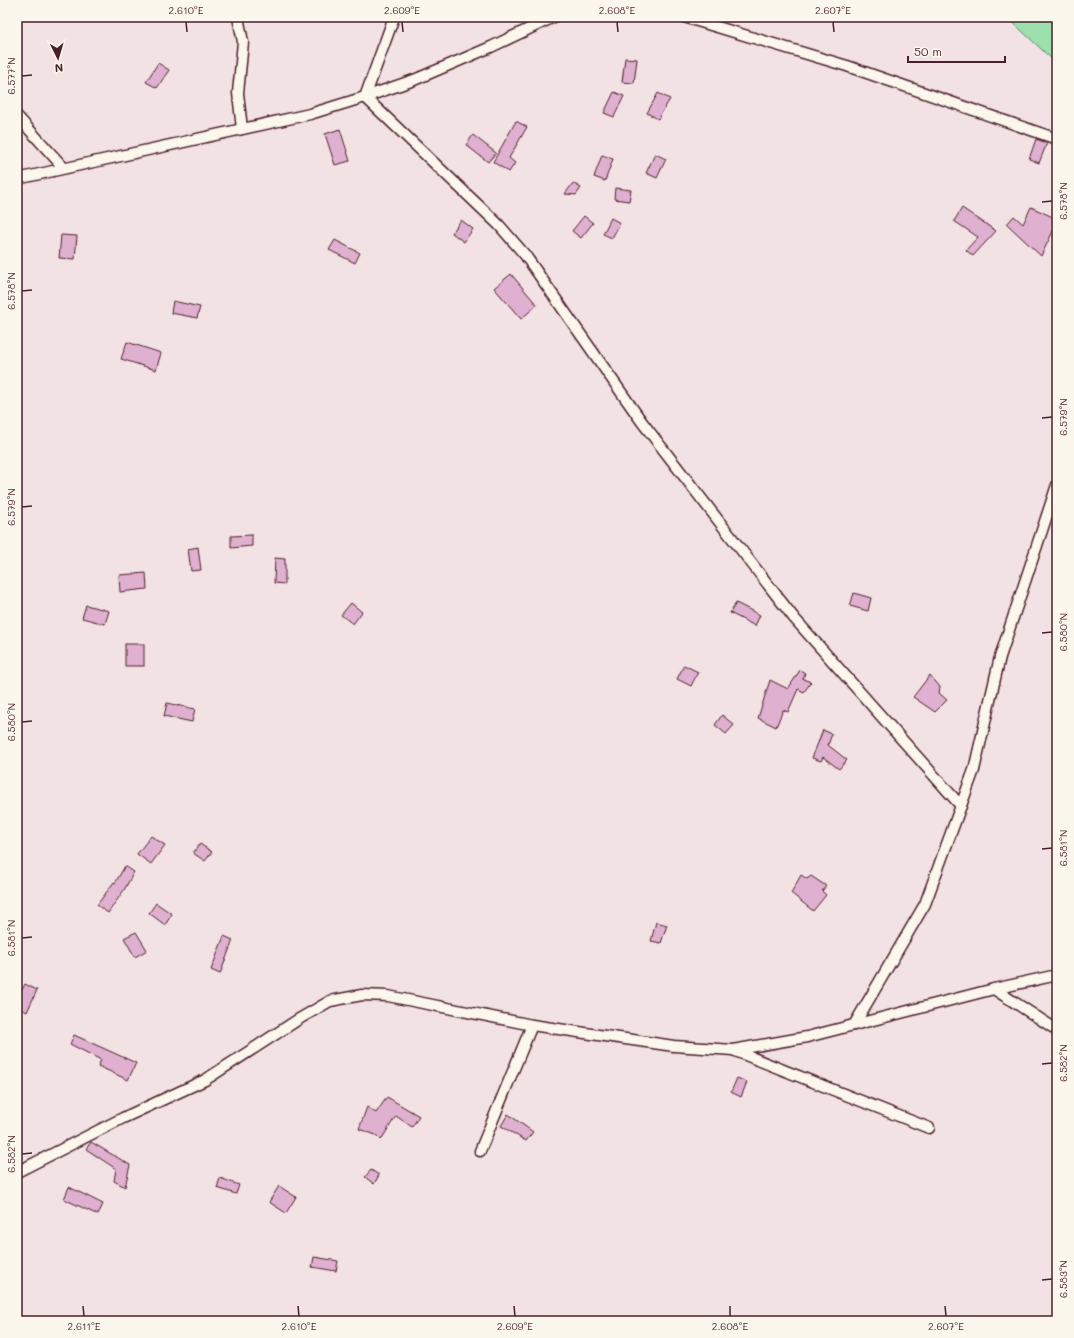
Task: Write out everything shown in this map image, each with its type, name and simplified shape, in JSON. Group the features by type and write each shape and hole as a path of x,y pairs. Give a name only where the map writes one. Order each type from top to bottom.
{"street":[{"path":"238,17 243,42 238,93 242,129"},
{"path":"365,98 394,17"},
{"path":"17,179 310,114 365,98 414,80 477,53 554,17"},
{"path":"684,17 847,66 1057,139"},
{"path":"365,98 498,225 525,255 642,422 794,618 961,806"},
{"path":"17,116 64,168"},
{"path":"854,1025 925,904 974,770 1000,657 1057,485"},
{"path":"17,1172 205,1080 299,1018 330,1001 362,995 388,996 532,1025 674,1046 733,1050 807,1037 994,989 1057,975"},
{"path":"994,989 1057,1030"},
{"path":"480,1151 532,1025"},
{"path":"733,1050 928,1128"}],"green space":[{"path":"1007,17 1057,17 1057,64"}],"building":[{"path":"625,58 637,59 634,83 622,82"},
{"path":"158,63 169,70 157,88 146,82"},
{"path":"614,92 624,96 614,117 604,113"},
{"path":"658,93 670,99 658,119 647,113"},
{"path":"516,121 527,127 509,158 515,163 509,172 493,162"},
{"path":"340,129 350,161 335,165 325,134"},
{"path":"473,135 496,153 488,162 466,145"},
{"path":"1036,139 1047,143 1039,163 1029,159"},
{"path":"655,154 666,159 657,178 646,173"},
{"path":"602,155 613,159 605,181 594,177"},
{"path":"573,183 581,188 576,195 565,194"},
{"path":"615,188 631,190 629,201 614,199"},
{"path":"1031,207 1057,219 1057,223 1041,256 1007,224 1014,216 1023,224"},
{"path":"962,208 996,231 973,256 966,250 978,237 954,221"},
{"path":"584,216 593,223 581,238 572,231"},
{"path":"611,218 620,223 612,238 603,234"},
{"path":"461,220 473,229 464,242 452,233"},
{"path":"61,235 77,236 75,259 59,258"},
{"path":"335,240 360,253 355,263 329,250"},
{"path":"511,274 537,305 521,319 494,288"},
{"path":"173,301 200,307 197,318 171,313"},
{"path":"127,342 161,353 156,370 121,359"},
{"path":"252,535 252,546 231,548 231,536"},
{"path":"198,547 201,570 191,571 188,549"},
{"path":"275,558 285,559 285,584 274,583"},
{"path":"146,573 147,589 120,592 119,575"},
{"path":"854,593 871,598 868,611 850,606"},
{"path":"351,603 362,612 353,624 341,615"},
{"path":"736,603 760,615 755,626 730,613"},
{"path":"86,605 109,611 105,624 82,618"},
{"path":"125,644 144,644 144,666 125,666"},
{"path":"684,665 698,672 691,686 677,679"},
{"path":"800,670 805,673 803,679 811,682 804,692 798,689 788,712 783,710 776,727 758,718 770,680 788,689"},
{"path":"930,675 940,687 939,693 947,700 935,712 913,697"},
{"path":"167,703 195,709 192,722 164,716"},
{"path":"722,715 734,725 726,734 715,725"},
{"path":"823,730 832,734 828,745 847,760 839,769 823,757 821,761 812,758"},
{"path":"151,836 165,845 151,864 137,854"},
{"path":"200,844 212,852 205,861 193,853"},
{"path":"125,866 134,872 108,913 97,905 114,882 115,883"},
{"path":"801,875 807,879 811,876 826,886 822,891 826,895 813,911 791,893"},
{"path":"156,903 172,914 165,925 149,913"},
{"path":"656,922 667,925 661,943 651,941"},
{"path":"136,932 147,950 135,957 124,938"},
{"path":"224,936 233,940 220,974 211,970"},
{"path":"25,984 37,990 27,1012 17,1007 17,999"},
{"path":"74,1035 136,1063 128,1080 98,1066 101,1060 70,1044"},
{"path":"737,1078 747,1082 741,1097 731,1092"},
{"path":"387,1097 419,1116 412,1127 396,1116 381,1140 376,1135 359,1129 367,1107 376,1113"},
{"path":"508,1114 533,1132 526,1141 501,1126"},
{"path":"91,1142 130,1165 125,1187 114,1181 116,1169 86,1149"},
{"path":"371,1170 379,1175 374,1184 365,1177"},
{"path":"220,1178 239,1185 236,1194 217,1188"},
{"path":"279,1186 296,1197 286,1213 269,1202"},
{"path":"69,1187 103,1204 98,1215 64,1199"},
{"path":"314,1257 338,1261 336,1271 312,1267"}]}
